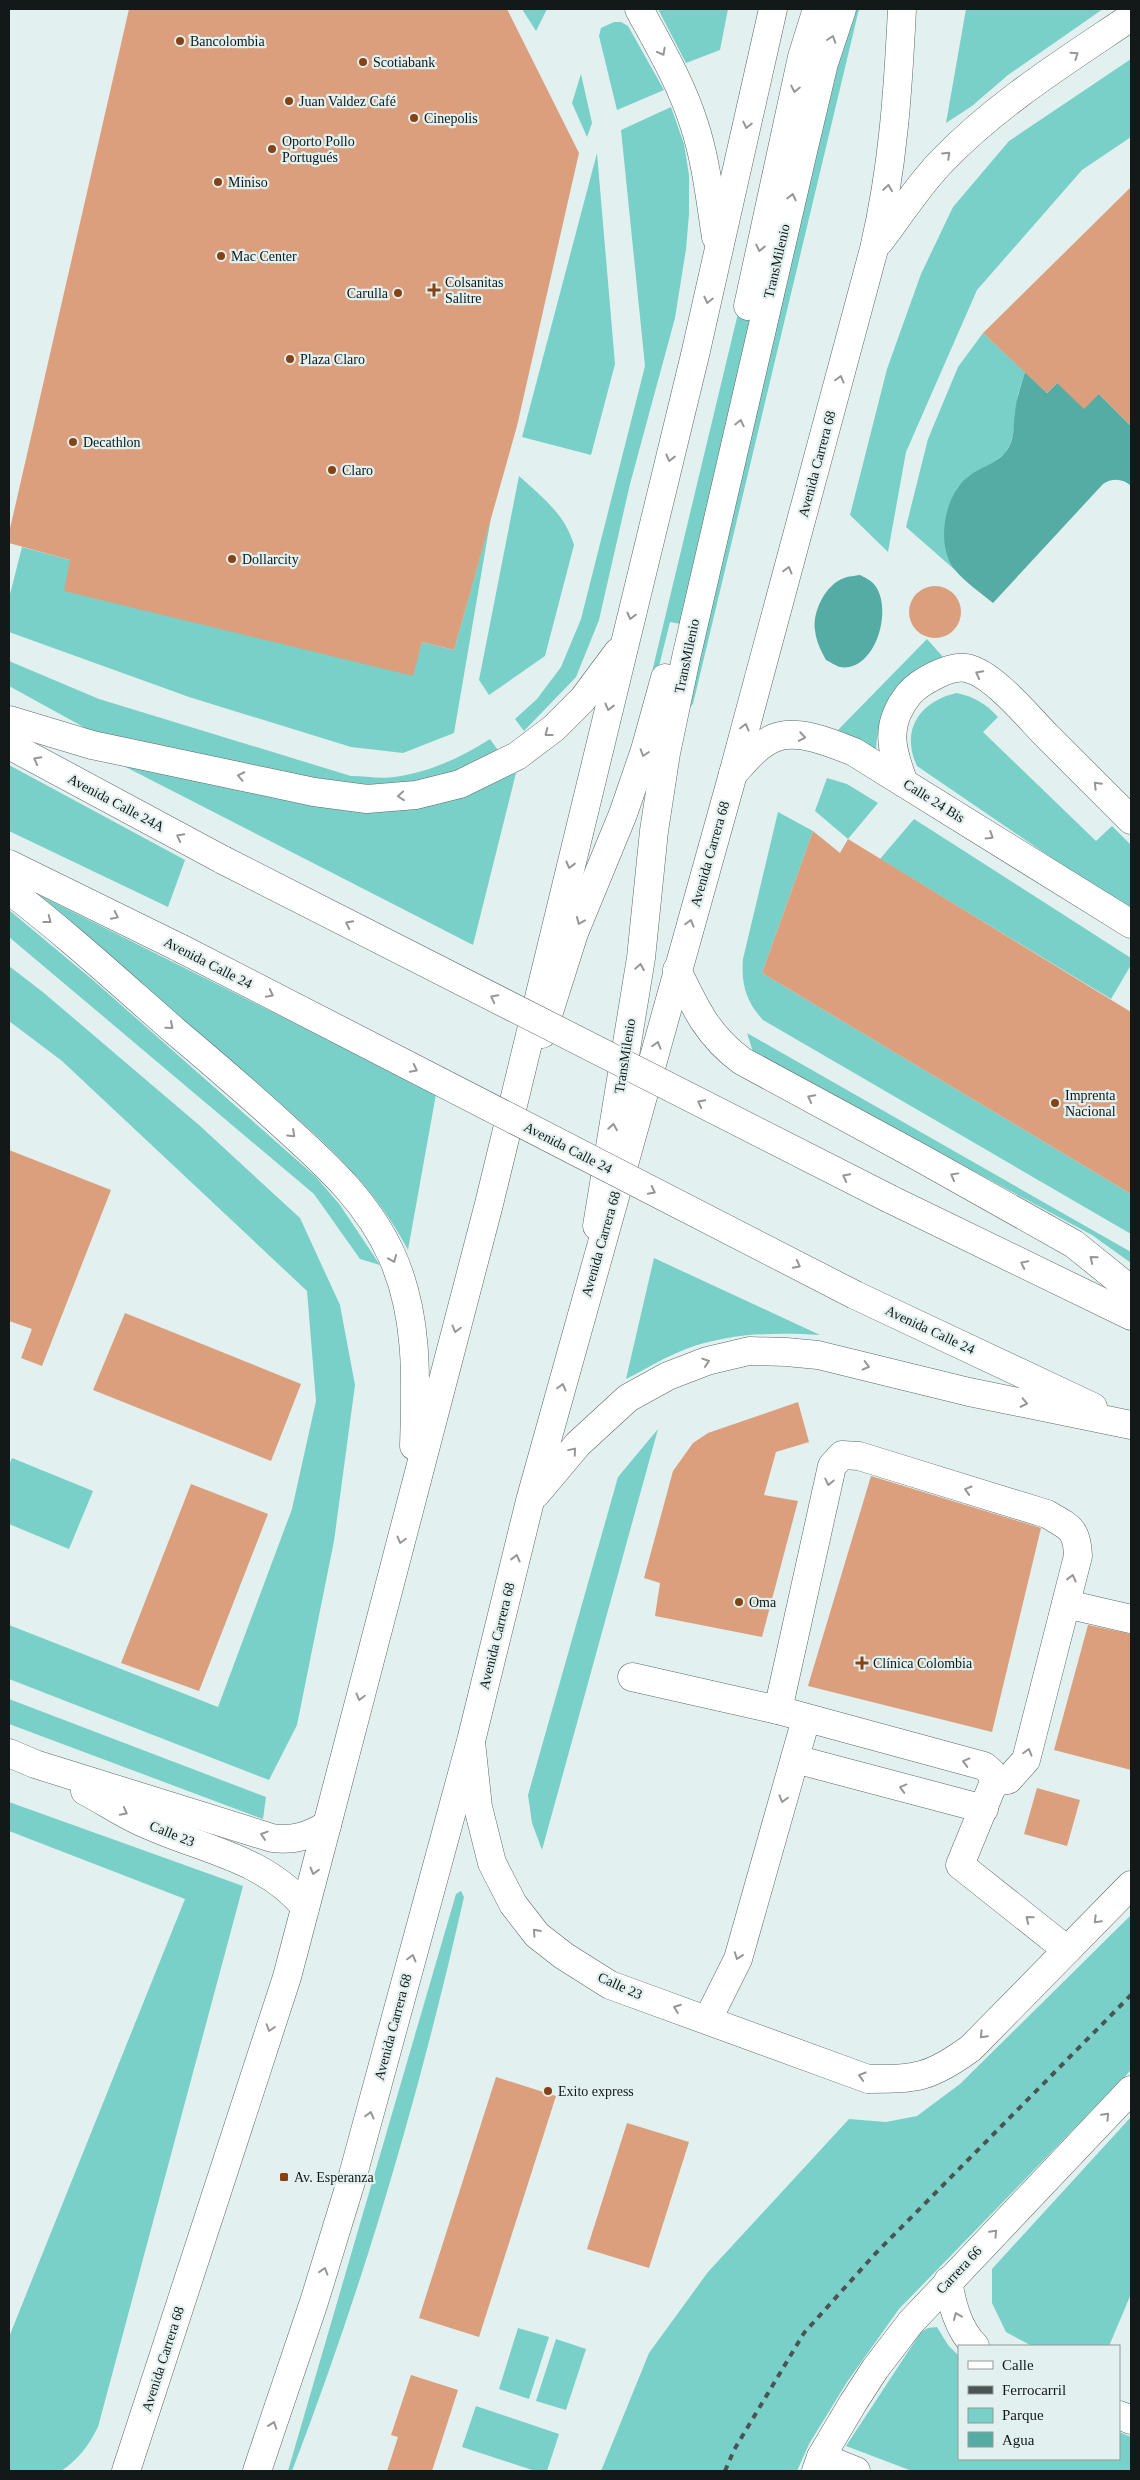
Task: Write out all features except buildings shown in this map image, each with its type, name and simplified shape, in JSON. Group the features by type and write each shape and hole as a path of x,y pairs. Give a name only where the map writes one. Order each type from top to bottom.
{"main road":[{"path":"639,9 681,88 694,123 704,159 718,252"},
{"name":"Avenida Carrera 68","path":"126,2471 286,1977 305,1907 466,1289 625,643 718,252 773,9"},
{"name":"TransMilenio","path":"582,1313 641,958 657,812 678,657 802,57 817,9"},
{"name":"TransMilenio","path":"466,1289 574,933 623,814 678,657 824,63 842,9"},
{"name":"Avenida Carrera 68","path":"257,2471 314,2302 353,2175 471,1741 530,1501 733,774 874,249 887,195 897,112 902,9"},
{"path":"874,249 941,161 977,126 1016,95 1131,17"},
{"path":"9,720 92,745 314,792 367,799 416,795 460,784 517,756 554,728 583,699 625,643"},
{"path":"904,783 891,743 892,725 900,706 911,692 930,678 950,668 967,668 995,684 1131,820"},
{"path":"9,705 92,745"},
{"name":"Calle 24 Bis","path":"733,774 755,750 775,737 796,735 833,743 854,752 1131,924"},
{"name":"Avenida Calle 24A","path":"9,745 222,860 890,1199 1131,1316"},
{"name":"Avenida Calle 24","path":"9,864 180,948 855,1295 1131,1425"},
{"path":"9,890 52,923 247,1092 326,1164 356,1196 370,1215 393,1258 410,1312 416,1391 413,1493"},
{"path":"677,970 693,1003 723,1048 742,1061 1074,1244 1131,1290"},
{"path":"530,1501 578,1444 628,1398 668,1376 707,1361 749,1351 818,1355 969,1392 1131,1425"},
{"path":"778,1710 832,1466 842,1455 859,1456 1047,1514 1071,1527 1077,1539 1078,1556 1026,1760 1008,1780 994,1782"},
{"path":"1066,1604 1131,1619"},
{"path":"632,1677 778,1710 984,1766 991,1772 994,1782 960,1865 1067,1950 1131,1885"},
{"path":"708,2019 738,1959 806,1719"},
{"name":"Calle 23","path":"471,1741 478,1808 492,1863 513,1904 538,1934 564,1956 610,1984 868,2079 910,2079 944,2068 970,2048 1067,1950"},
{"name":"Calle 23","path":"9,1754 35,1764 272,1838 289,1840 308,1836 326,1825"},
{"path":"795,1760 984,1809"},
{"name":"Calle 23","path":"35,1764 147,1825 262,1870 293,1893 305,1907"},
{"name":"Carrera 66","path":"818,2464 875,2368 911,2322 1131,2090"},
{"path":"948,2281 952,2306 962,2329 974,2345"},
{"path":"818,2464 856,2471"}],"green space":[{"path":"522,9 547,9 536,31"},
{"path":"658,9 728,9 720,50 686,63"},
{"path":"811,9 859,9 693,704 688,710 701,628 670,622 650,702 645,701"},
{"path":"966,9 1103,9 1008,75 972,106 946,123"},
{"path":"614,22 621,22 628,26 664,90 617,110 599,36 601,28"},
{"path":"1131,59 1131,137 1082,170 977,290 906,452 888,552 850,515 887,369 921,274 953,207 1009,141"},
{"path":"581,74 592,123 587,137 572,103"},
{"path":"671,107 684,144 689,175 689,214 686,249 675,318 630,484 599,620 576,677 524,731 515,719 537,699 561,667 581,619 645,366 621,130"},
{"path":"597,153 615,364 591,455 522,437"},
{"path":"983,333 1025,372 1018,394 1010,445 1005,453 994,462 969,476 958,487 949,507 946,550 955,570 906,527 928,439 958,367"},
{"path":"519,476 559,515 574,545 545,656 489,695 479,680"},
{"path":"491,517 454,733 403,753 351,747 189,697 9,632 9,598 22,547 70,560 412,675 422,642 454,650"},
{"path":"927,639 943,657 925,666 900,689 888,708 879,728 876,750 838,730"},
{"path":"9,661 99,699 351,776 389,778 420,772 456,758 490,739 500,753 437,781 348,788 98,735 9,686"},
{"path":"957,693 980,702 998,717 983,732 1096,841 1112,826 1131,845 1131,907 1112,899 917,766 912,753 911,741 912,729 917,719 933,703"},
{"path":"112,760 437,798 516,773 473,945"},
{"path":"9,765 185,860 168,907 9,831"},
{"path":"827,778 847,784 878,803 848,839 815,811"},
{"path":"778,812 813,831 762,973 1131,1194 1131,1234 763,1020 757,1013 752,1006 744,985 743,959"},
{"path":"914,819 1131,958 1131,965 1111,999 880,859"},
{"path":"31,891 436,1094 408,1250 372,1194 350,1169 303,1123"},
{"path":"9,910 94,981 316,1177 340,1205 380,1265 360,1259 314,1194 9,937"},
{"path":"9,966 44,993 199,1125 300,1218 340,1305 355,1385 334,1541 297,1725 269,1780 9,1679 9,1625 218,1707 292,1509 316,1401 307,1291 62,1061 9,1021"},
{"path":"747,1033 1131,1252 1131,1263 1092,1235 753,1052"},
{"path":"654,1258 820,1335 769,1334 719,1340 678,1352 626,1379"},
{"path":"658,1429 542,1850 532,1823 528,1795 618,1477"},
{"path":"12,1458 93,1491 69,1549 9,1524 9,1465"},
{"path":"9,1699 266,1797 263,1819 9,1724"},
{"path":"9,1802 243,1886 98,2427 82,2452 61,2471 9,2471 9,2337 185,1899 9,1831"},
{"path":"461,1891 464,1897 429,2043 388,2187 343,2330 318,2401 292,2471 288,2471 456,1894"},
{"path":"1131,1915 1131,2070 899,2309 847,2382 809,2444 797,2471 601,2471 649,2353 708,2272 849,2119 886,2122 917,2116 960,2084"},
{"path":"1131,2117 1131,2294 1109,2345 1030,2345 1006,2332 992,2303 992,2269"},
{"path":"937,2327 948,2345 958,2355 958,2460 1120,2460 1120,2432 1131,2437 1131,2471 912,2471 846,2446 921,2332 928,2328"},
{"path":"518,2328 549,2337 529,2399 499,2389"},
{"path":"556,2339 586,2349 566,2410 536,2401"},
{"path":"476,2406 559,2434 547,2471 535,2471 462,2447"}],"water":[{"path":"1025,372 1047,393 1057,383 1099,394 1131,426 1131,486 1124,481 1117,480 1103,484 993,603 964,579 949,560 945,548 945,521 948,507 960,484 969,476 1001,457 1009,447 1013,435 1016,403"},
{"path":"860,575 873,583 879,593 882,621 872,649 863,660 853,666 840,667 826,660 816,634 816,615 818,607 831,586 844,578"}],"railway":[{"path":"725,2471 734,2450 804,2333 875,2254 1131,1995"}],"place":[{"name":"Bancolombia","path":"180,41"},
{"name":"Scotiabank","path":"363,62"},
{"name":"Juan Valdez Café","path":"289,101"},
{"name":"Cinepolis","path":"414,118"},
{"name":"Oporto Pollo Portugués","path":"272,149"},
{"name":"Miniso","path":"218,182"},
{"name":"Mac Center","path":"221,256"},
{"name":"Colsanitas Salitre","path":"434,290"},
{"name":"Carulla","path":"398,293"},
{"name":"Plaza Claro","path":"290,359"},
{"name":"Decathlon","path":"73,442"},
{"name":"Claro","path":"332,470"},
{"name":"Dollarcity","path":"232,559"},
{"name":"Imprenta Nacional","path":"1055,1103"},
{"name":"Oma","path":"739,1602"},
{"name":"Clínica Colombia","path":"862,1663"},
{"name":"Exito express","path":"548,2091"},
{"name":"Av. Esperanza","path":"284,2177"}]}
